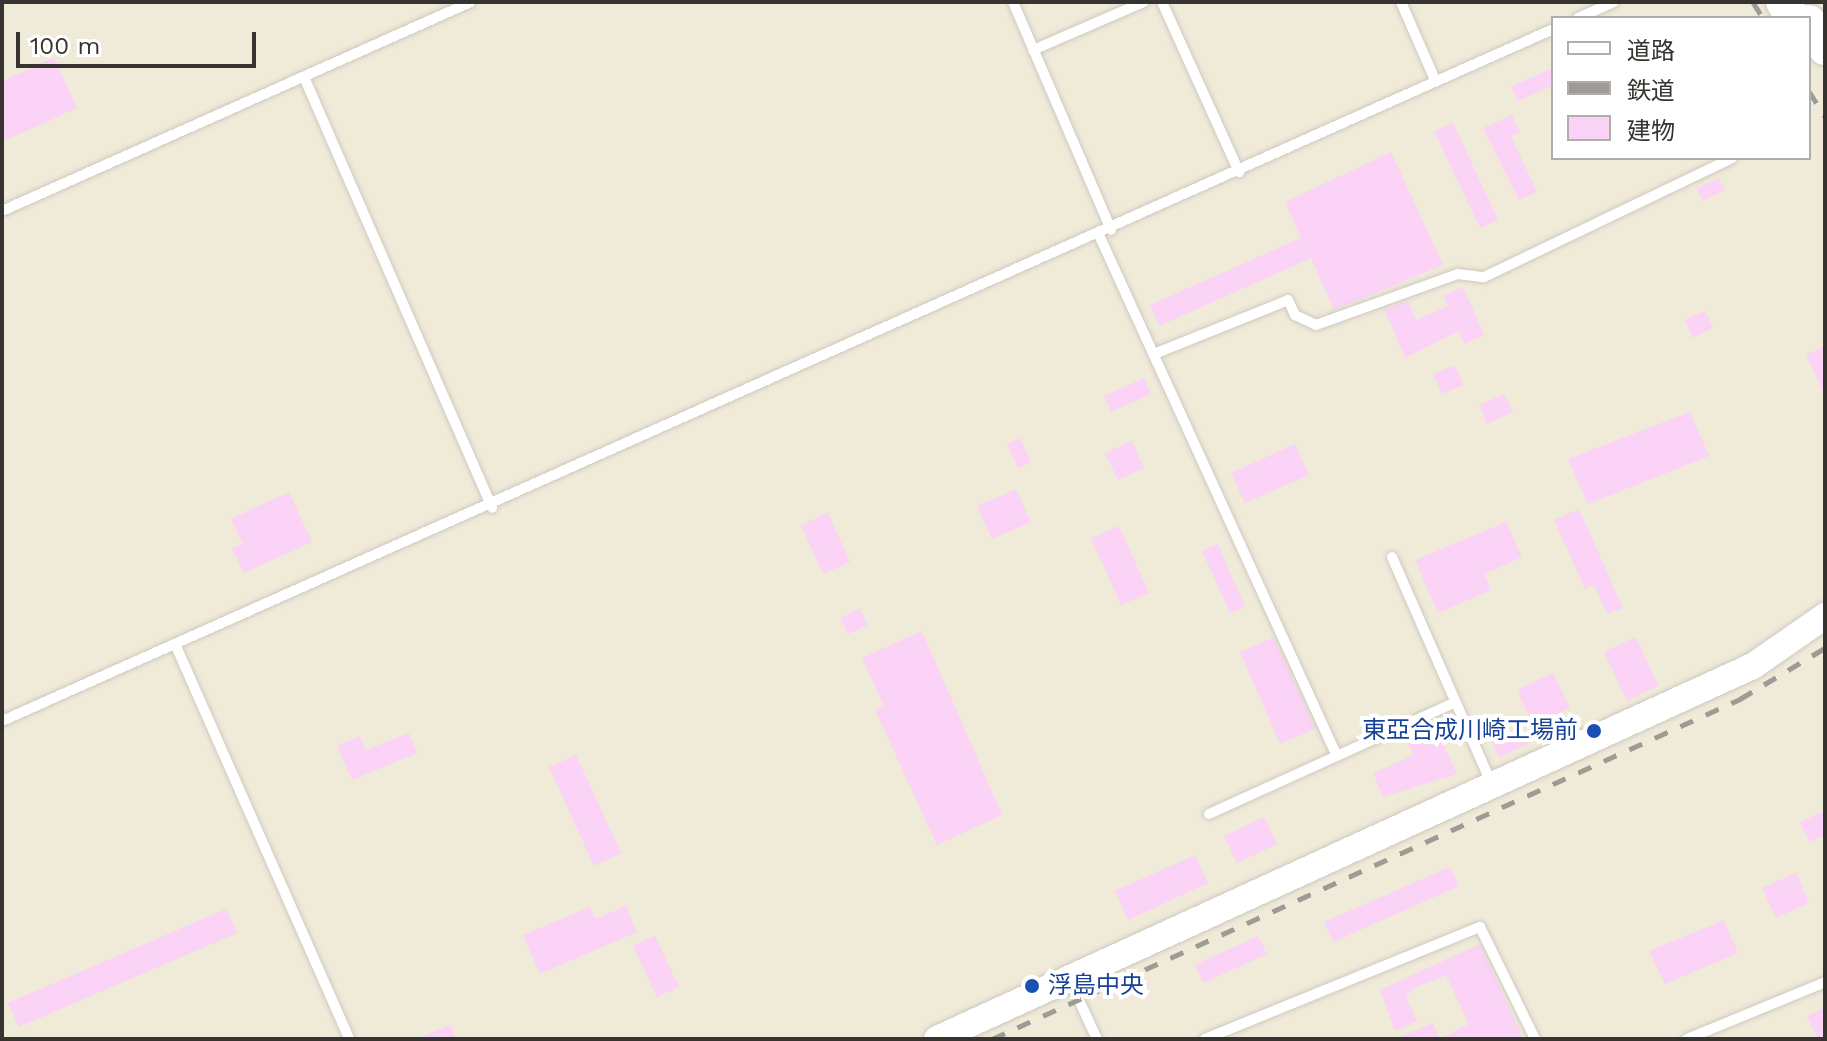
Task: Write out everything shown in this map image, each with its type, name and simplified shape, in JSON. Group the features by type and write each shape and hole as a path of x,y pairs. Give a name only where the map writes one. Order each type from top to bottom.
{"highway":[{"path":"1813,2 1825,20"},
{"path":"1811,25 1825,48"},
{"path":"1811,46 1825,68"}],"street":[{"path":"937,1039 1753,666 1825,616"}],"lane":[{"path":"2,211 471,2"},
{"path":"1013,2 1111,230"},
{"path":"1033,50 1144,2"},
{"path":"1162,2 1239,172"},
{"path":"1401,2 1436,82"},
{"path":"1582,16 1614,2"},
{"path":"2,721 492,508 1551,30"},
{"path":"304,77 492,508"},
{"path":"1154,354 1288,300 1295,315 1316,325 1458,274 1484,277 1728,160"},
{"path":"1099,235 1336,754"},
{"path":"1392,557 1493,787"},
{"path":"176,646 349,1039"},
{"path":"1209,814 1454,703"},
{"path":"1205,1039 1480,927 1535,1039"},
{"path":"1070,979 1097,1039"},
{"path":"1687,1039 1825,982"}],"shaded area":[{"path":"2,2 1825,2 1825,1039 2,1039"}],"building":[{"path":"54,58 77,108 2,142 2,81"},
{"path":"1551,69 1551,86 1518,101 1511,87"},
{"path":"1512,115 1520,132 1511,136 1537,192 1519,200 1483,128"},
{"path":"1453,123 1498,220 1480,228 1434,131"},
{"path":"1391,152 1443,265 1334,310 1311,258 1159,326 1150,305 1301,238 1285,202"},
{"path":"1719,178 1725,190 1703,201 1697,188"},
{"path":"1463,287 1484,335 1464,344 1459,331 1405,358 1384,309 1408,301 1416,320 1448,306 1443,296"},
{"path":"1705,311 1713,328 1693,338 1685,320"},
{"path":"1825,346 1825,396 1806,355"},
{"path":"1455,365 1463,385 1442,394 1433,374"},
{"path":"1144,378 1151,394 1111,412 1104,396"},
{"path":"1504,394 1513,412 1487,424 1479,405"},
{"path":"1690,412 1709,456 1588,504 1568,459"},
{"path":"1020,438 1031,462 1018,468 1007,444"},
{"path":"1132,441 1144,468 1118,480 1105,453"},
{"path":"1295,444 1309,475 1245,503 1231,473"},
{"path":"1016,489 1031,522 992,539 977,506"},
{"path":"289,492 312,542 244,573 232,549 243,544 231,519"},
{"path":"1579,509 1623,608 1607,614 1594,585 1585,589 1554,520"},
{"path":"828,513 850,562 823,574 801,525"},
{"path":"1506,522 1522,557 1484,574 1491,590 1438,613 1415,560"},
{"path":"1119,526 1149,593 1121,605 1091,538"},
{"path":"1218,544 1245,607 1230,613 1202,551"},
{"path":"860,609 868,625 848,634 840,618"},
{"path":"922,631 1002,815 937,845 875,710 884,706 862,658"},
{"path":"1274,637 1315,729 1280,744 1240,652"},
{"path":"1636,637 1658,686 1627,701 1604,652"},
{"path":"1553,673 1570,708 1533,725 1517,690"},
{"path":"1436,729 1457,774 1383,797 1373,773 1414,755 1407,742"},
{"path":"1522,729 1528,744 1499,757 1492,741"},
{"path":"409,733 417,753 352,780 337,746 360,736 366,750"},
{"path":"576,755 621,853 594,866 549,767"},
{"path":"1825,811 1825,835 1809,842 1800,822"},
{"path":"1264,817 1277,844 1237,863 1224,836"},
{"path":"1195,855 1208,883 1128,920 1115,891"},
{"path":"1450,867 1459,886 1333,942 1324,922"},
{"path":"1796,873 1809,903 1776,918 1762,888"},
{"path":"626,906 637,932 540,974 523,935 590,907 595,919"},
{"path":"226,909 237,933 19,1027 8,1003"},
{"path":"1724,920 1738,953 1665,984 1649,951"},
{"path":"655,936 679,987 657,997 633,946"},
{"path":"1258,936 1267,954 1203,983 1195,965"},
{"path":"1480,944 1523,1039 1440,1039 1469,1024 1446,975 1412,989 1406,997 1417,1021 1395,1031 1380,990"},
{"path":"1825,1007 1825,1039 1818,1039 1807,1016"},
{"path":"1433,1023 1440,1039 1394,1039"},
{"path":"450,1025 457,1039 417,1039"}],"railway":[{"path":"1753,2 1762,16"},
{"path":"1811,94 1825,117"},
{"path":"992,1039 1740,699 1825,648"}],"place":[{"name":"東亞合成川崎工場前","path":"1594,731"},
{"name":"浮島中央","path":"1032,986"}]}
